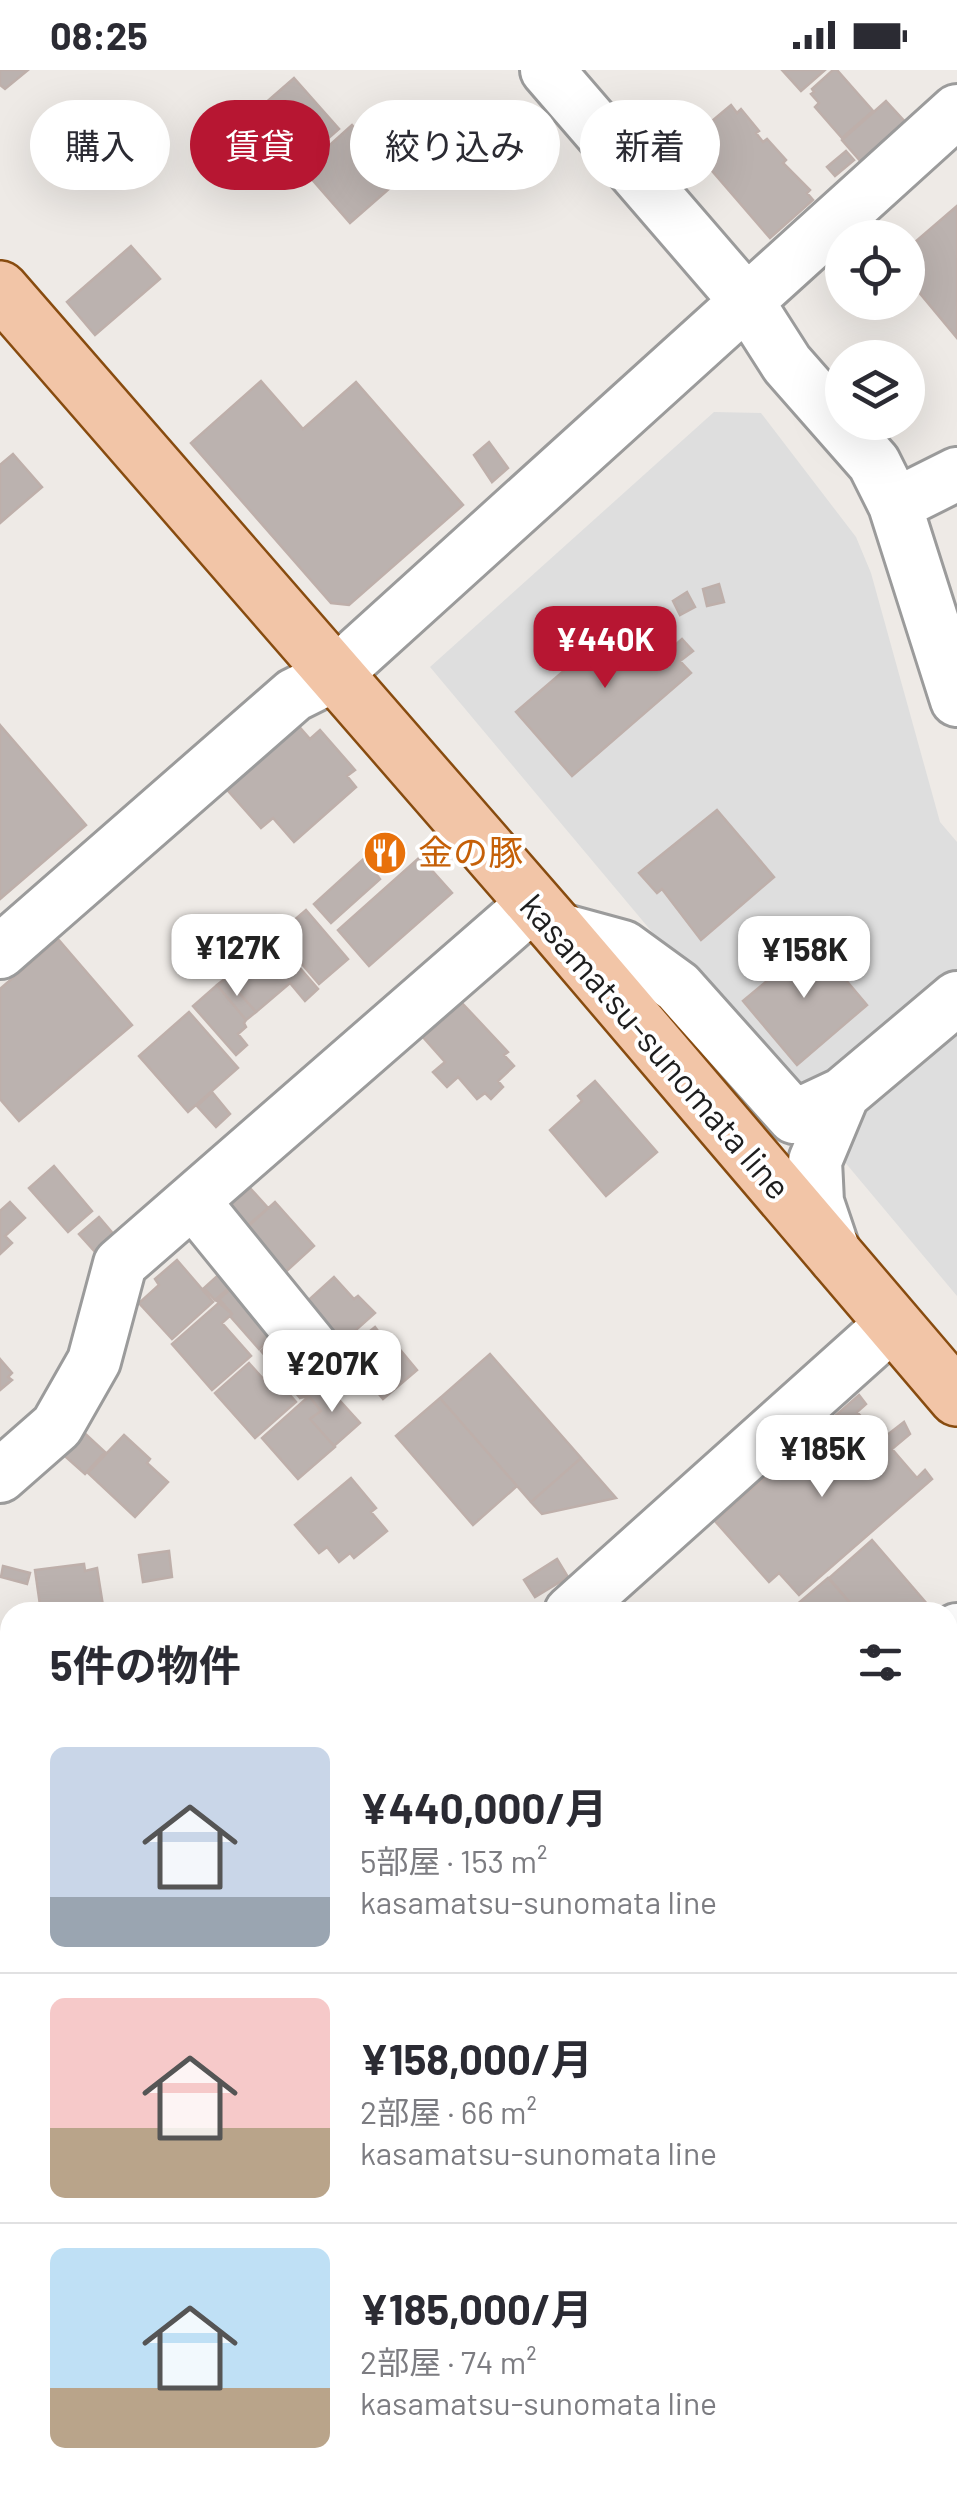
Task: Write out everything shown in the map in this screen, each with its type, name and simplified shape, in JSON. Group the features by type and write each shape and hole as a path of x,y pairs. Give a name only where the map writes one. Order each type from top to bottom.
{"main road":[{"name":"kasamatsu-sunomata line","path":"0,289 957,1398"}],"street":[{"path":"547,70 748,303 787,364 874,462 895,505 957,700"},
{"path":"0,952 294,695 334,675 957,111"},
{"path":"895,505 957,474"},
{"path":"0,1476 57,1426 94,1361 120,1264 544,917 623,947 678,988 794,1117 843,1094 957,998"},
{"path":"836,1258 817,1202 815,1161 843,1094"},
{"path":"193,1201 328,1366"},
{"path":"582,1602 892,1324"}],"shaded area":[{"path":"714,412 761,413 856,537 871,573 940,822 957,842 957,1296 430,667"}],"building":[{"path":"0,70 28,70 5,89 0,85"},
{"path":"782,70 825,70 801,91"},
{"path":"833,70 873,111 842,138 815,107 819,103 811,94"},
{"path":"294,78 313,100 269,100"},
{"path":"886,101 907,124 862,163 842,140"},
{"path":"731,105 737,113 741,109 763,142 767,139 786,160 783,163 810,190 807,193 813,200 770,238 720,180 720,114"},
{"path":"330,119 339,129 330,137"},
{"path":"350,127 350,190 388,190 350,223 321,190 330,190 330,145"},
{"path":"846,151 854,160 835,176 827,167"},
{"path":"957,206 957,338 925,299 925,233"},
{"path":"131,246 160,279 95,335 67,302"},
{"path":"261,381 303,429 356,382 463,505 349,605 331,603 191,443"},
{"path":"489,442 508,468 492,482 474,455"},
{"path":"13,454 42,487 0,523 0,465"},
{"path":"719,584 724,602 707,606 703,589"},
{"path":"687,592 695,607 680,615 673,601"},
{"path":"637,608 672,648 682,639 693,651 680,661 691,673 572,776 516,712"},
{"path":"296,723 310,739 320,730 355,770 347,776 356,787 294,842 273,818 261,828 221,783"},
{"path":"0,725 86,825 0,899"},
{"path":"717,810 774,877 701,940 662,889 657,893 639,873"},
{"path":"369,854 379,865 373,870 380,879 331,923 314,904"},
{"path":"420,857 452,893 369,966 338,930"},
{"path":"306,910 348,959 319,984 277,935"},
{"path":"273,937 318,989 305,1001 290,983 256,1012 226,978"},
{"path":"58,939 132,1025 19,1121 0,1099 0,989"},
{"path":"813,941 867,1005 797,1065 743,1001 774,975 766,966 789,947 795,955"},
{"path":"226,978 256,1012 246,1020 217,985"},
{"path":"217,985 246,1020 246,1027 238,1034 247,1045 236,1055 193,1006"},
{"path":"462,1003 508,1052 504,1055 514,1066 498,1081 503,1087 491,1099 485,1093 477,1099 458,1077 447,1087 433,1072 445,1062 423,1037"},
{"path":"189,1012 238,1068 188,1112 139,1056"},
{"path":"595,1081 657,1152 606,1196 550,1130 582,1101 578,1096"},
{"path":"212,1092 230,1114 216,1127 197,1106"},
{"path":"54,1166 92,1211 68,1232 29,1188"},
{"path":"250,1188 268,1208 246,1227 228,1207"},
{"path":"10,1202 25,1218 5,1236 12,1243 0,1254 0,1211"},
{"path":"275,1202 314,1246 280,1277 241,1233"},
{"path":"99,1217 115,1236 96,1253 79,1234"},
{"path":"177,1260 213,1302 172,1339 139,1303 159,1285 155,1279"},
{"path":"225,1269 236,1282 215,1300 204,1288"},
{"path":"334,1277 354,1299 358,1296 375,1313 338,1346 302,1306"},
{"path":"236,1284 279,1332 259,1349 217,1301"},
{"path":"221,1301 232,1314 222,1323 251,1356 212,1390 172,1344"},
{"path":"375,1327 384,1339 388,1335 417,1370 383,1399 344,1352"},
{"path":"283,1333 302,1356 281,1375 261,1351"},
{"path":"490,1354 581,1458 531,1502 440,1398"},
{"path":"0,1359 12,1373 8,1377 12,1380 0,1390"},
{"path":"307,1361 322,1379 300,1398 285,1380"},
{"path":"249,1363 266,1382 273,1376 296,1402 255,1438 215,1393"},
{"path":"322,1381 360,1423 334,1446 310,1419 321,1411 309,1396 304,1397"},
{"path":"859,1395 866,1404 857,1412 882,1439 904,1422 910,1434 892,1449 917,1478 925,1470 932,1479 799,1595 779,1573 769,1582 715,1521"},
{"path":"309,1396 321,1411 310,1419 335,1447 298,1479 262,1438"},
{"path":"440,1398 517,1486 473,1525 396,1436"},
{"path":"79,1428 105,1452 85,1474 58,1450"},
{"path":"124,1435 168,1482 135,1517 88,1473"},
{"path":"581,1458 616,1498 542,1514 531,1502"},
{"path":"351,1478 376,1508 371,1512 387,1531 354,1558 350,1553 339,1562 327,1547 319,1553 295,1525"},
{"path":"872,1540 925,1602 849,1602 829,1578"},
{"path":"169,1551 172,1577 143,1582 139,1555"},
{"path":"557,1559 568,1577 535,1597 524,1580"},
{"path":"84,1564 85,1571 97,1568 102,1602 40,1602 35,1570"},
{"path":"3,1566 30,1573 27,1584 1,1577"},
{"path":"828,1578 849,1602 800,1602"}],"place":[{"name":"金の豚","path":"385,853"}]}
